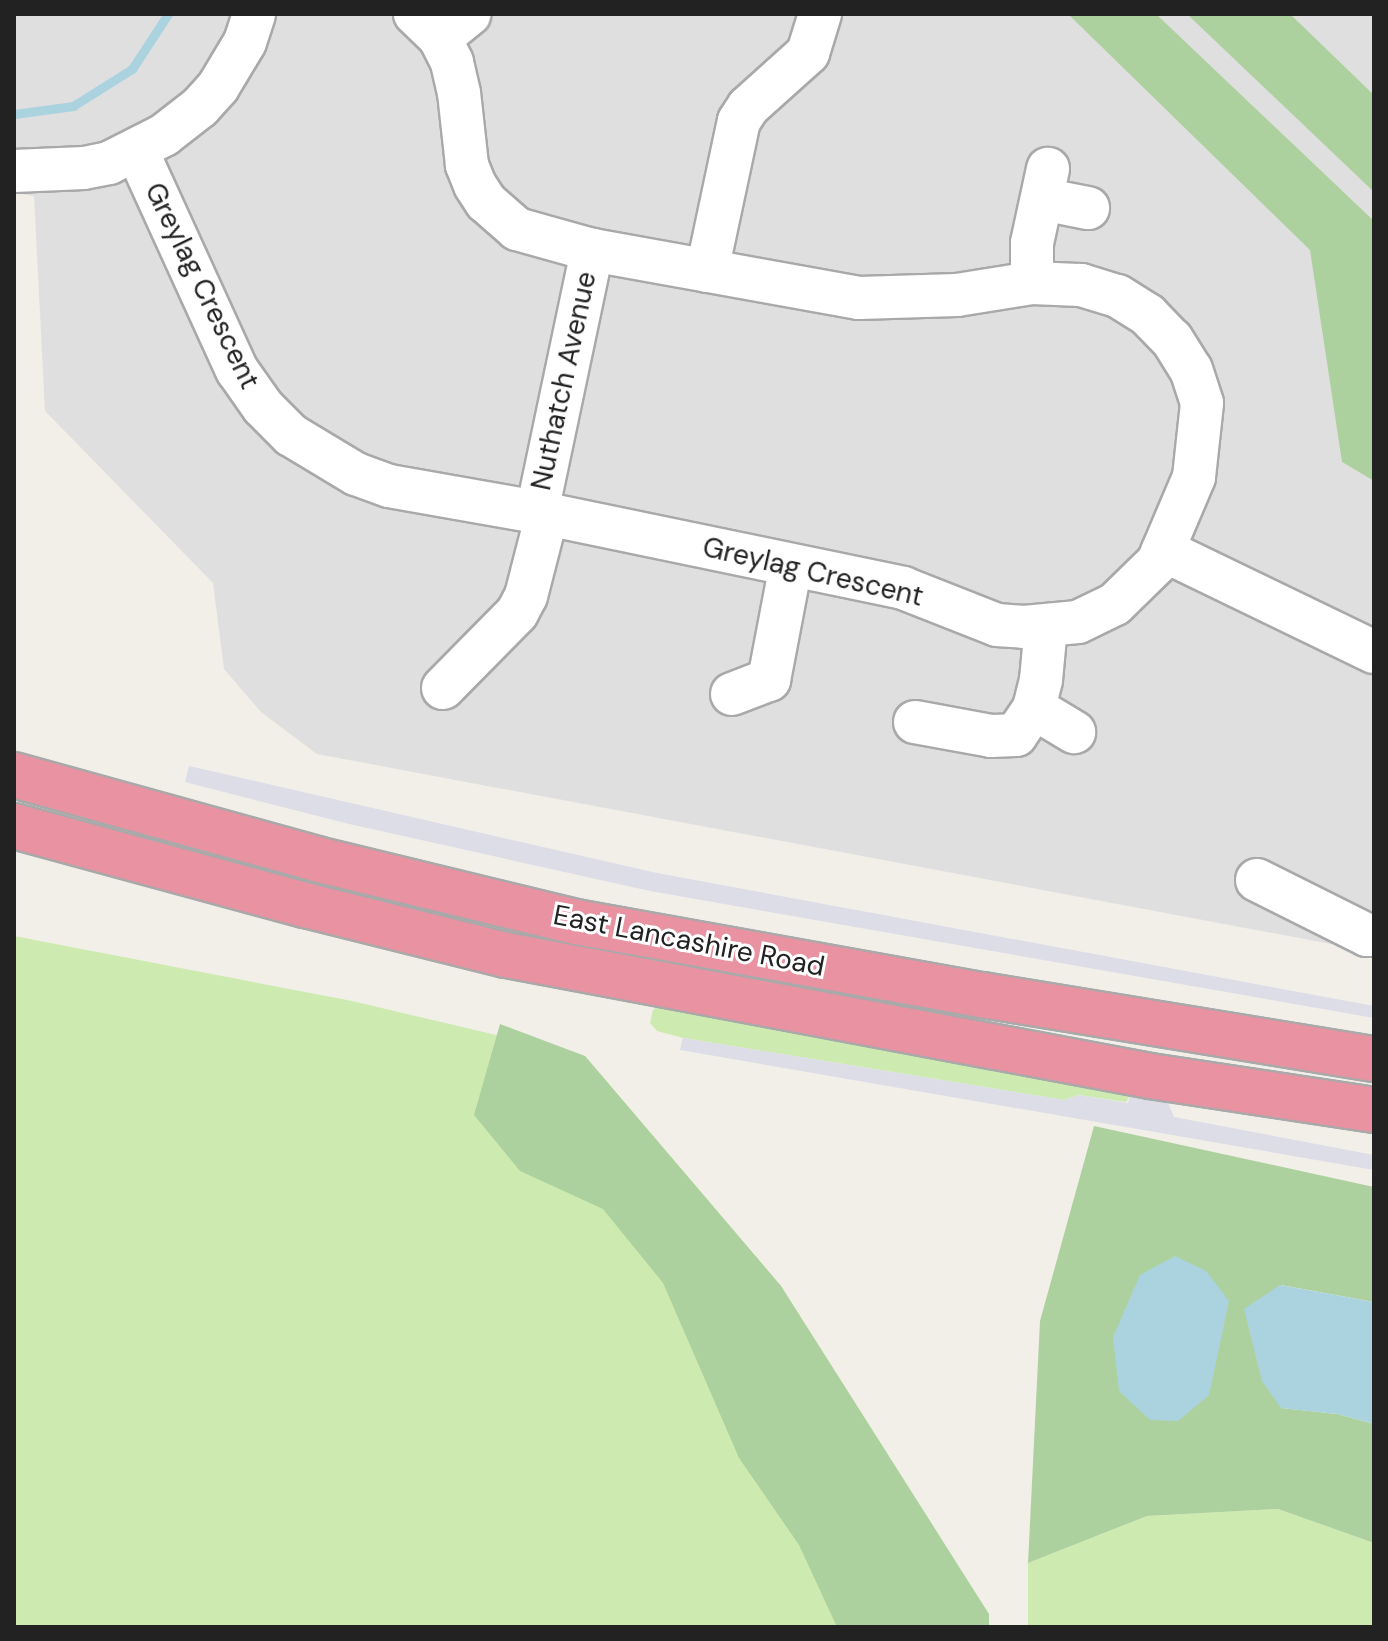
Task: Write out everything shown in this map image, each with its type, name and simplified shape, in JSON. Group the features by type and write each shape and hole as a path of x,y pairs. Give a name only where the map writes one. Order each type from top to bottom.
{"highway":[{"name":"East Lancashire Road","path":"14,775 316,859 576,922 982,995 1374,1059"},
{"name":"East Lancashire Road","path":"14,826 305,905 506,955 1150,1076 1374,1110"}],"street":[{"path":"14,171 84,168 109,163 137,151 186,120 218,87 245,42 254,14"},
{"path":"707,271 739,121 757,98 808,53 820,14"},
{"name":"Greylag Crescent","path":"137,151 237,370 263,407 291,435 334,463 389,486 542,513 903,588 997,625 1046,626 1078,622 1115,604 1139,583 1163,550 1194,477 1202,403 1191,370 1172,340 1148,315 1117,296 1081,285 1032,283 957,295 859,298 592,250 517,229 486,202 467,165 459,93 442,22"},
{"path":"1032,283 1032,243 1045,184 1088,208"},
{"name":"Nuthatch Avenue","path":"443,688 485,664 526,596 592,250"},
{"path":"1163,550 1374,652"},
{"path":"765,693 791,565"},
{"path":"1025,722 1041,680 1046,626"},
{"path":"915,722 991,736 1025,722 1074,732"},
{"path":"1257,880 1367,935 1374,935"}],"shaded area":[{"path":"14,14 1374,14 1374,311 1342,462 1374,481 1374,952 317,754 261,712 224,669 213,583 45,411 34,196 14,193"},
{"path":"189,766 657,873 1374,1006 1374,1018 650,891 349,824 185,782"},
{"path":"683,1038 1064,1100 1078,1095 1128,1103 1131,1093 1166,1098 1174,1117 1374,1155 1374,1170 680,1050"}],"green space":[{"path":"1068,14 1156,14 1374,221 1374,481 1342,462 1310,250"},
{"path":"1187,14 1290,14 1374,95 1374,192"},
{"path":"14,936 352,1001 585,1056 781,1286 940,1537 945,1627 14,1627"},
{"path":"661,1004 1127,1094 1129,1098 1126,1102 1078,1095 1064,1100 683,1038 657,1031 650,1023 653,1010"},
{"path":"500,1024 585,1056 781,1286 989,1614 989,1627 837,1627 799,1545 739,1458 663,1283 603,1209 520,1171 474,1115"},
{"path":"1094,1126 1374,1187 1374,1302 1281,1285 1281,1408 1337,1414 1374,1424 1374,1543 1278,1509 1147,1516 1028,1563 1040,1321"},
{"path":"1278,1509 1374,1543 1374,1627 1028,1627 1028,1563 1147,1516"}],"water":[{"path":"1175,1256 1206,1271 1229,1301 1209,1395 1178,1421 1150,1420 1119,1391 1113,1337 1140,1275"},
{"path":"1280,1285 1374,1302 1374,1424 1337,1414 1281,1408 1262,1381 1244,1309"}],"waterway":[{"path":"14,114 73,106 132,69 168,14"}]}
